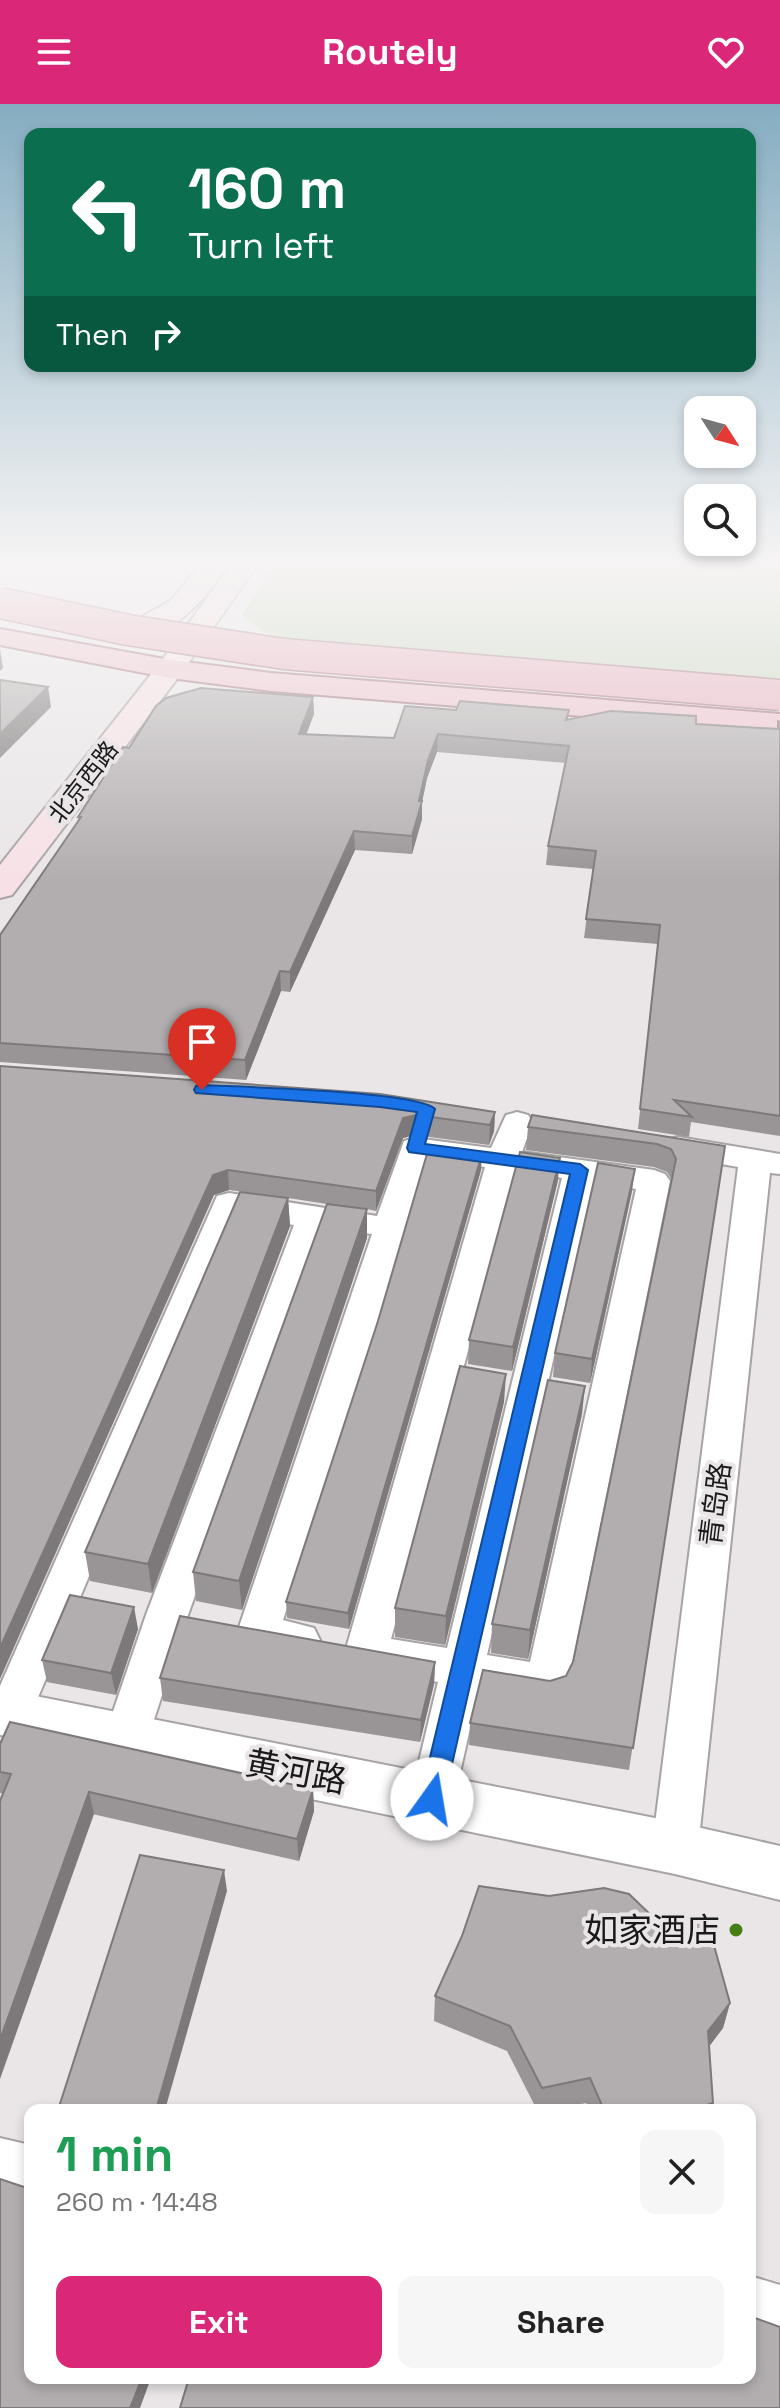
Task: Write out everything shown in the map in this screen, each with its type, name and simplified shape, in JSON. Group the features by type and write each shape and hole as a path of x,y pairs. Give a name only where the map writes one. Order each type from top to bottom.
{"highway":[{"path":"252,666 627,702 780,710"},
{"path":"423,666 780,695"}],"main road":[{"path":"152,666 271,682 780,723"},
{"name":"北京西路","path":"0,888 173,666"},
{"path":"505,666 780,686"}],"street":[{"path":"198,1621 463,1671 547,1683 526,1390 503,1159 517,1122"},
{"path":"126,1738 198,1621 390,1227 419,1135 503,1159 654,1181 366,1652"},
{"path":"651,1143 767,1161"},
{"name":"青岛路","path":"675,1848 767,1161"},
{"path":"432,1799 580,1170"},
{"path":"4,1713 77,1598 229,1204 390,1227"},
{"path":"198,1621 314,1216"},
{"name":"黄河路","path":"4,1713 675,1848 780,1873"},
{"path":"0,2164 24,2170"},
{"path":"756,2305 780,2313"}],"green space":[{"path":"580,666 780,666 780,681"}],"building":[{"path":"0,681 48,687 0,734"},
{"path":"201,688 313,697 299,734 394,738 405,706 456,710 460,701 569,710 566,720 611,711 696,716 696,724 778,729 780,722 780,1116 674,1100 692,1117 640,1109 660,925 586,919 596,851 548,846 569,746 438,734 428,760 419,801 422,801 412,836 354,831 290,972 280,971 245,1060 0,1043 0,935 81,817 78,817 123,747 129,748 156,706 166,698"},
{"path":"0,1066 380,1094 495,1112 490,1125 416,1115 403,1118 376,1191 228,1170 213,1175 0,1648"},
{"path":"532,1115 725,1146 633,1748 470,1723 483,1670 550,1681 566,1676 573,1662 676,1159 671,1149 657,1144 528,1127"},
{"path":"429,1147 482,1154 348,1613 286,1602 378,1321"},
{"path":"520,1152 560,1158 513,1347 469,1340"},
{"path":"598,1163 635,1169 592,1359 555,1353"},
{"path":"240,1192 288,1198 148,1564 85,1552"},
{"path":"327,1204 367,1209 239,1581 193,1572"},
{"path":"460,1366 506,1374 446,1616 395,1608"},
{"path":"548,1380 585,1386 530,1630 492,1624"},
{"path":"70,1595 134,1607 111,1673 42,1660"},
{"path":"180,1616 435,1662 421,1720 160,1678"},
{"path":"10,1722 313,1789 297,1839 89,1792 0,2040 0,1801 11,1774 0,1772 0,1744"},
{"path":"140,1855 224,1870 158,2104 60,2104"},
{"path":"479,1886 549,1896 604,1888 629,1894 656,1920 708,1924 730,2003 708,2031 713,2103 601,2104 590,2078 542,2088 510,2026 435,1996 462,1936"},
{"path":"0,2179 24,2187 24,2384 140,2384 130,2408 0,2408"},
{"path":"756,2318 780,2327 780,2408 180,2408 187,2384 756,2384"}],"place":[{"name":"如家酒店","path":"736,1930"}],"route":[{"path":"202,1090 380,1101 426,1109 415,1148 580,1170 432,1799"}]}
